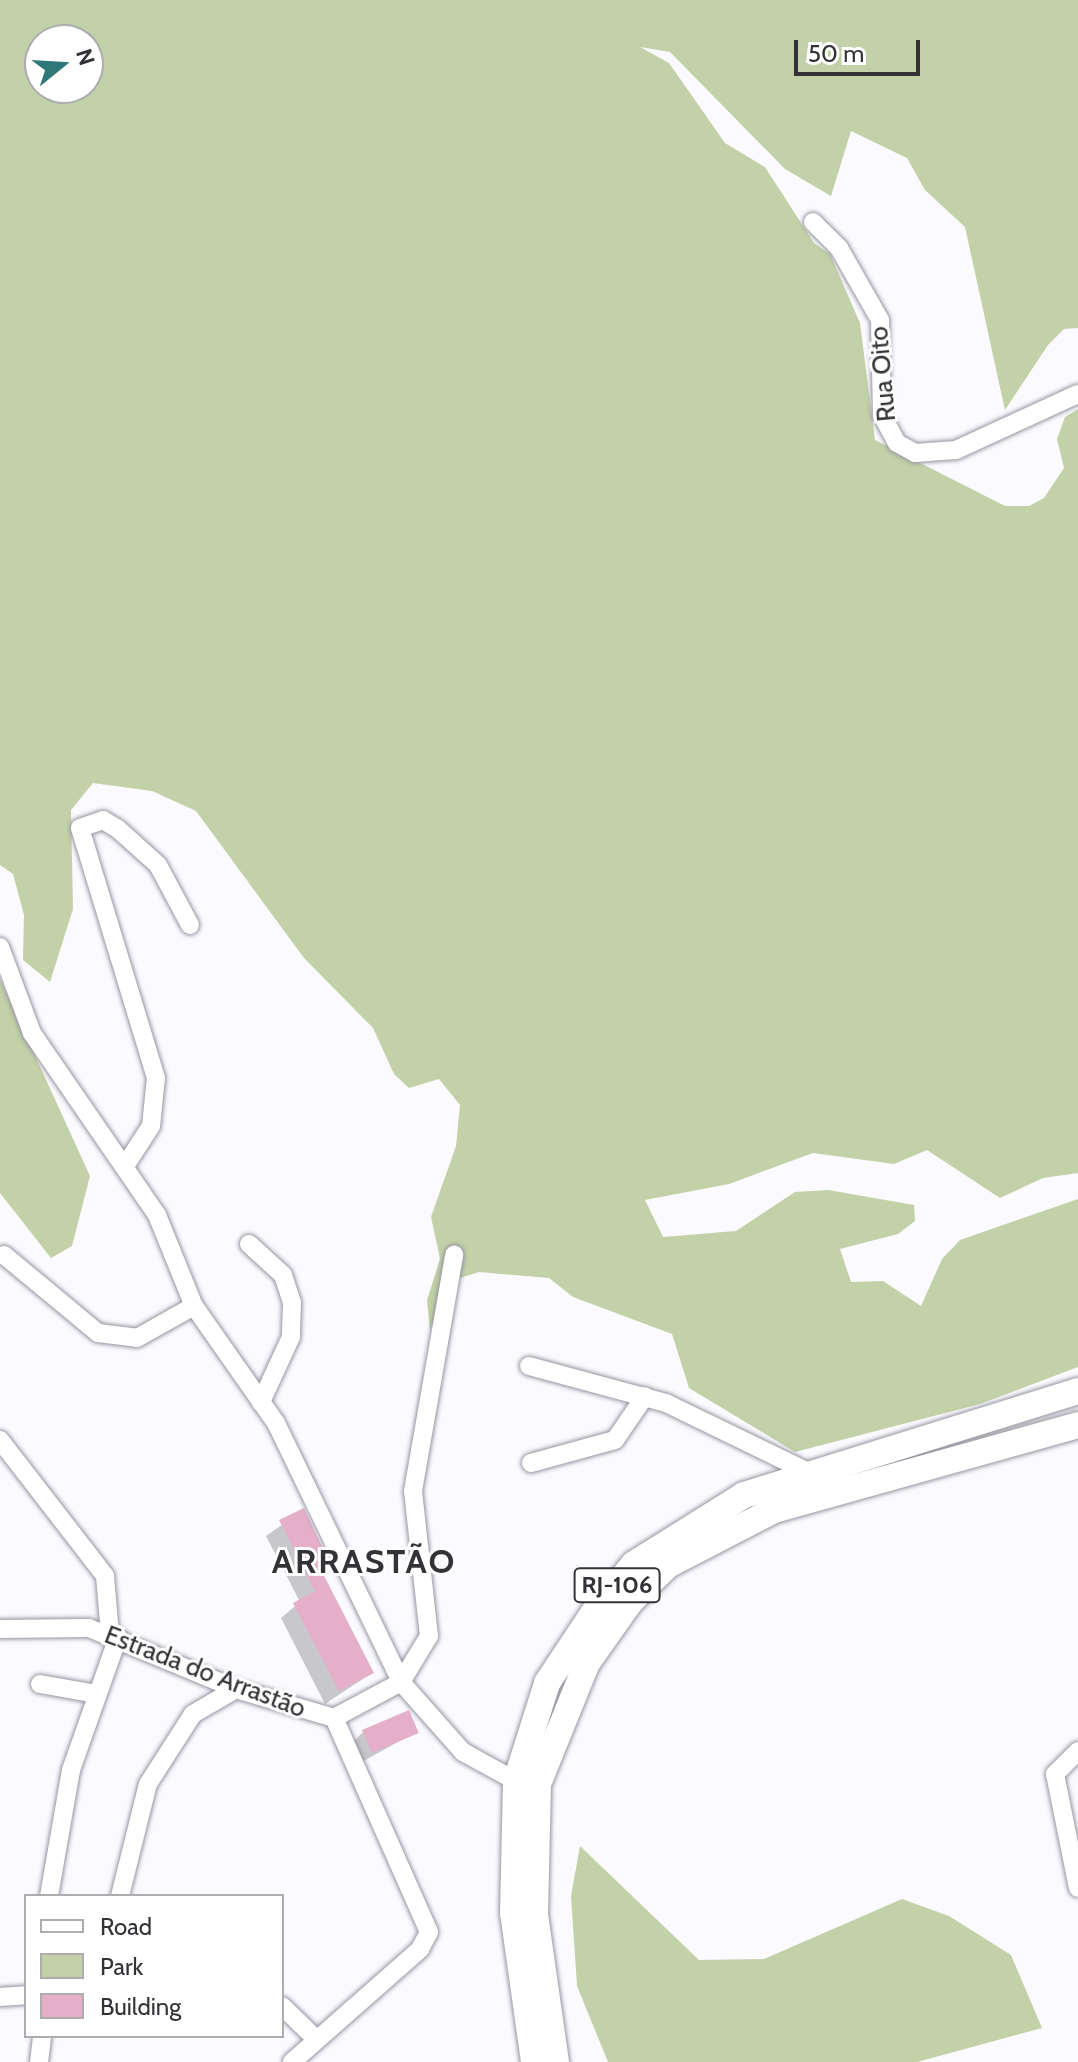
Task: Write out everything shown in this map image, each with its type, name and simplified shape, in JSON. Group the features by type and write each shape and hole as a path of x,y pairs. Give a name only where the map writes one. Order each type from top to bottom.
{"highway":[{"name":"RJ-106","path":"534,2062 513,1913 516,1781 547,1683 634,1564 686,1525 806,1471 1078,1391"},
{"name":"RJ-106","path":"556,2062 535,1915 538,1784 587,1663 630,1602 668,1565 774,1510 1078,1425"}],"street":[{"name":"Rua Oito","path":"813,222 847,259 880,320 882,415 897,443 915,453 956,450 1078,394"},
{"path":"125,1166 151,1126 156,1078 80,828 103,820 118,829 158,865 190,925"},
{"path":"0,947 32,1033 157,1215 194,1306 261,1402 401,1682 463,1752 516,1781"},
{"path":"249,1244 283,1275 292,1303 291,1337 261,1402"},
{"path":"4,1255 98,1333 137,1338 194,1306"},
{"path":"401,1682 429,1636 413,1491 454,1255"},
{"path":"529,1366 645,1396 806,1471"},
{"path":"531,1463 615,1440 645,1396"},
{"path":"0,1440 105,1576 114,1635 62,1807 49,1894"},
{"name":"Estrada do Arrastão","path":"0,1629 63,1625 114,1635 236,1689 334,1718 401,1682"},
{"path":"40,1684 97,1694"},
{"path":"120,1894 148,1784 193,1714 236,1689"},
{"path":"292,2062 420,1949 429,1932 334,1718"},
{"path":"1078,1751 1055,1774 1078,1888"},
{"path":"0,1997 24,1995"},
{"path":"284,2008 316,2039"},
{"path":"39,2062 42,2038"}],"green space":[{"path":"0,0 1078,0 1078,328 1064,329 1048,345 1005,410 965,227 925,190 907,158 851,131 831,196 785,169 670,52 640,47 669,63 725,143 765,167 814,243 830,254 860,323 875,440 1005,506 1029,506 1044,498 1064,468 1057,439 1065,417 1078,409 1078,1173 1043,1178 1000,1198 927,1150 894,1164 813,1153 729,1184 645,1200 663,1237 736,1231 795,1192 828,1190 914,1205 915,1221 898,1234 840,1249 851,1282 883,1281 921,1306 942,1259 960,1240 1078,1199 1078,1367 980,1404 795,1452 689,1388 672,1334 573,1297 549,1278 479,1272 450,1281 430,1330 427,1300 440,1259 431,1217 456,1146 460,1105 439,1079 409,1088 394,1074 373,1028 304,958 196,811 152,791 93,783 71,810 73,909 50,982 23,960 24,915 13,874 0,865"},
{"path":"0,979 90,1176 72,1246 51,1258 0,1193"},
{"path":"580,1846 699,1960 764,1959 902,1899 949,1916 1011,1955 1042,2028 917,2062 608,2062 577,1986 571,1896"}],"building":[{"path":"304,1508 329,1561 319,1566 374,1673 339,1691 293,1603 315,1591 279,1520"},
{"path":"409,1710 419,1733 372,1753 362,1730"}],"district":[{"name":"ARRASTÃO","path":"364,1562"}]}
